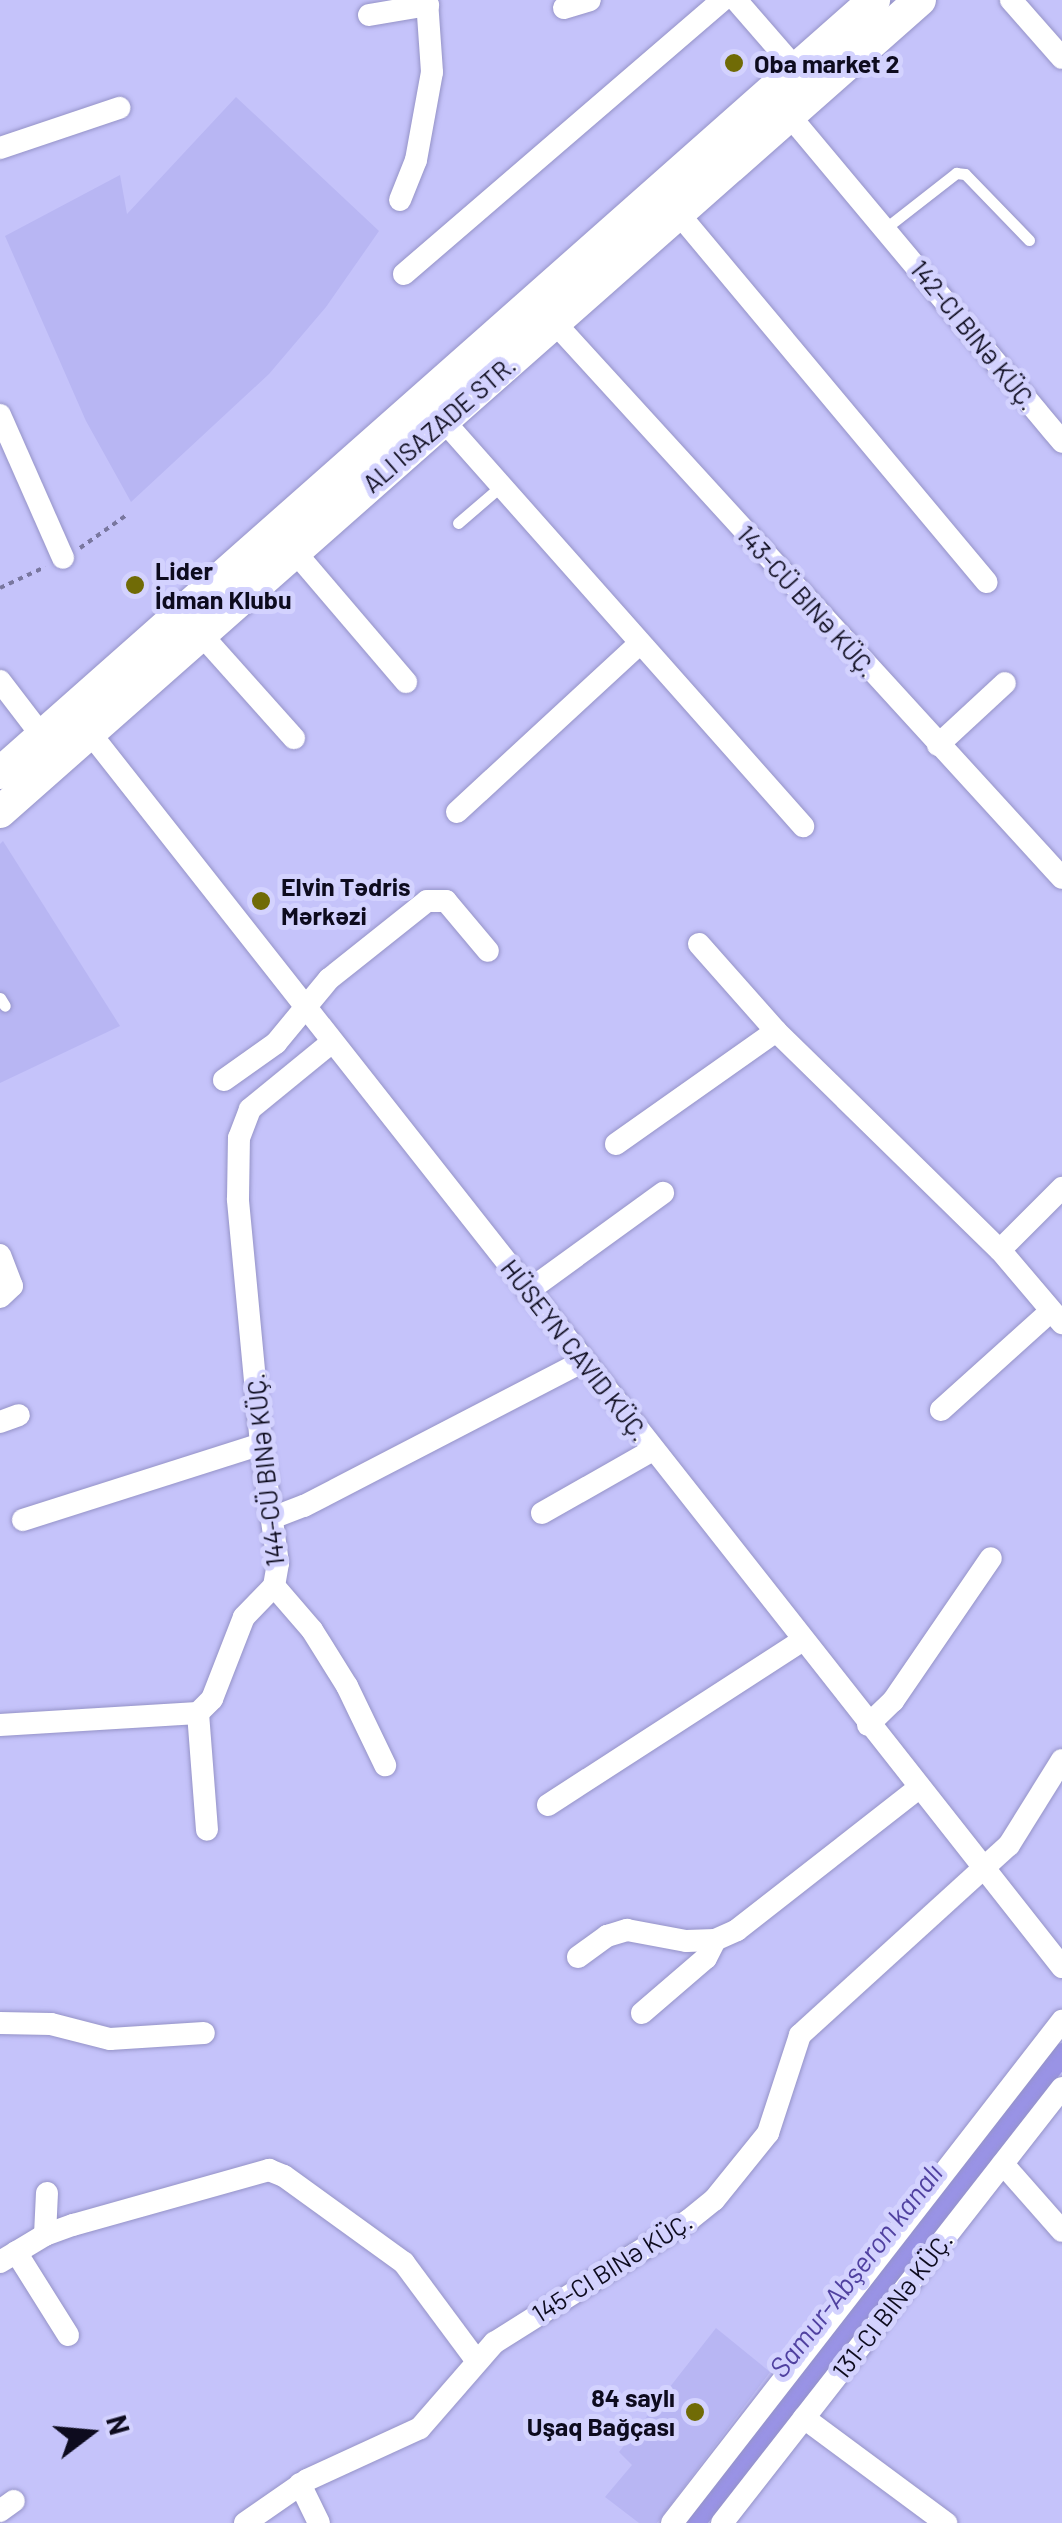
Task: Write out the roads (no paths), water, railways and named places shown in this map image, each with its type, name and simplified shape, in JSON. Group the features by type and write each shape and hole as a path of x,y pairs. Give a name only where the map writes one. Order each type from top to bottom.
{"main road":[{"path":"806,80 874,0"},
{"path":"779,104 806,80 920,0"},
{"name":"ALI ISAZADE STR.","path":"80,721 200,633 295,552 678,213 779,104"},
{"name":"ALI ISAZADE STR.","path":"80,721 779,104"},
{"path":"0,812 51,747 80,721"},
{"path":"0,773 51,747"}],"street":[{"path":"564,8 590,0"},
{"path":"404,274 722,0"},
{"path":"736,0 806,80"},
{"path":"1011,0 1062,58"},
{"path":"369,15 427,2 432,72 416,160 400,200"},
{"name":"142-CI BINƏ KÜÇ.","path":"779,104 887,227 1062,442"},
{"path":"0,148 119,108"},
{"path":"678,213 986,582"},
{"name":"143-CÜ BINƏ KÜÇ.","path":"554,322 1062,878"},
{"path":"0,415 63,558"},
{"path":"443,420 803,826"},
{"path":"295,552 406,682"},
{"path":"200,633 294,738"},
{"path":"457,812 639,644"},
{"path":"0,682 51,747"},
{"path":"938,744 1005,684"},
{"name":"HÜSEYN CAVID KÜÇ.","path":"80,721 868,1725 1062,1966"},
{"path":"224,1080 276,1043 328,979 436,898 446,901 488,950"},
{"path":"699,944 776,1030 1000,1250 1056,1317 941,1410"},
{"path":"616,1144 776,1030"},
{"name":"144-CÜ BINƏ KÜÇ.","path":"198,1714 212,1699 244,1618 274,1586 278,1563 261,1444 238,1199 242,1121 250,1109 331,1043"},
{"path":"1000,1250 1062,1188"},
{"path":"528,1291 664,1193"},
{"path":"0,1255 12,1286 0,1297"},
{"path":"272,1518 304,1506 584,1361"},
{"path":"23,1520 261,1444"},
{"path":"542,1513 653,1450"},
{"path":"868,1725 894,1700 991,1558"},
{"path":"274,1586 312,1630 348,1686 385,1765"},
{"path":"548,1805 803,1640"},
{"path":"0,1724 198,1714 208,1830"},
{"name":"145-CI BINƏ KÜÇ.","path":"245,2523 300,2484 420,2428 460,2387 476,2360 518,2326 678,2228 714,2200 768,2132 800,2035 1024,1827 1062,1760"},
{"path":"578,1957 607,1936 628,1930 686,1941 715,1940 737,1930 920,1787"},
{"path":"642,2013 706,1958 715,1940"},
{"path":"672,2523 1062,2021"},
{"path":"0,2023 51,2024 110,2039 204,2033"},
{"name":"131-CI BINƏ KÜÇ.","path":"722,2523 1062,2088"},
{"path":"1003,2164 1062,2231"},
{"path":"68,2334 8,2257 45,2235 269,2170 284,2176 404,2263 476,2360"},
{"path":"45,2235 47,2193"},
{"path":"804,2418 946,2523"},
{"path":"300,2484 320,2523"}],"lane":[{"path":"887,227 956,173 966,174 1028,240"},
{"path":"458,523 501,486"}],"waterway":[{"name":"Samur-Abşeron kanalı","path":"694,2523 1062,2054"}],"place":[{"name":"Oba market 2","path":"734,63"},
{"name":"Lider İdman Klubu","path":"135,585"},
{"name":"Elvin Tədris Mərkəzi","path":"261,901"},
{"name":"84 saylı Uşaq Bağçası","path":"695,2412"}]}
